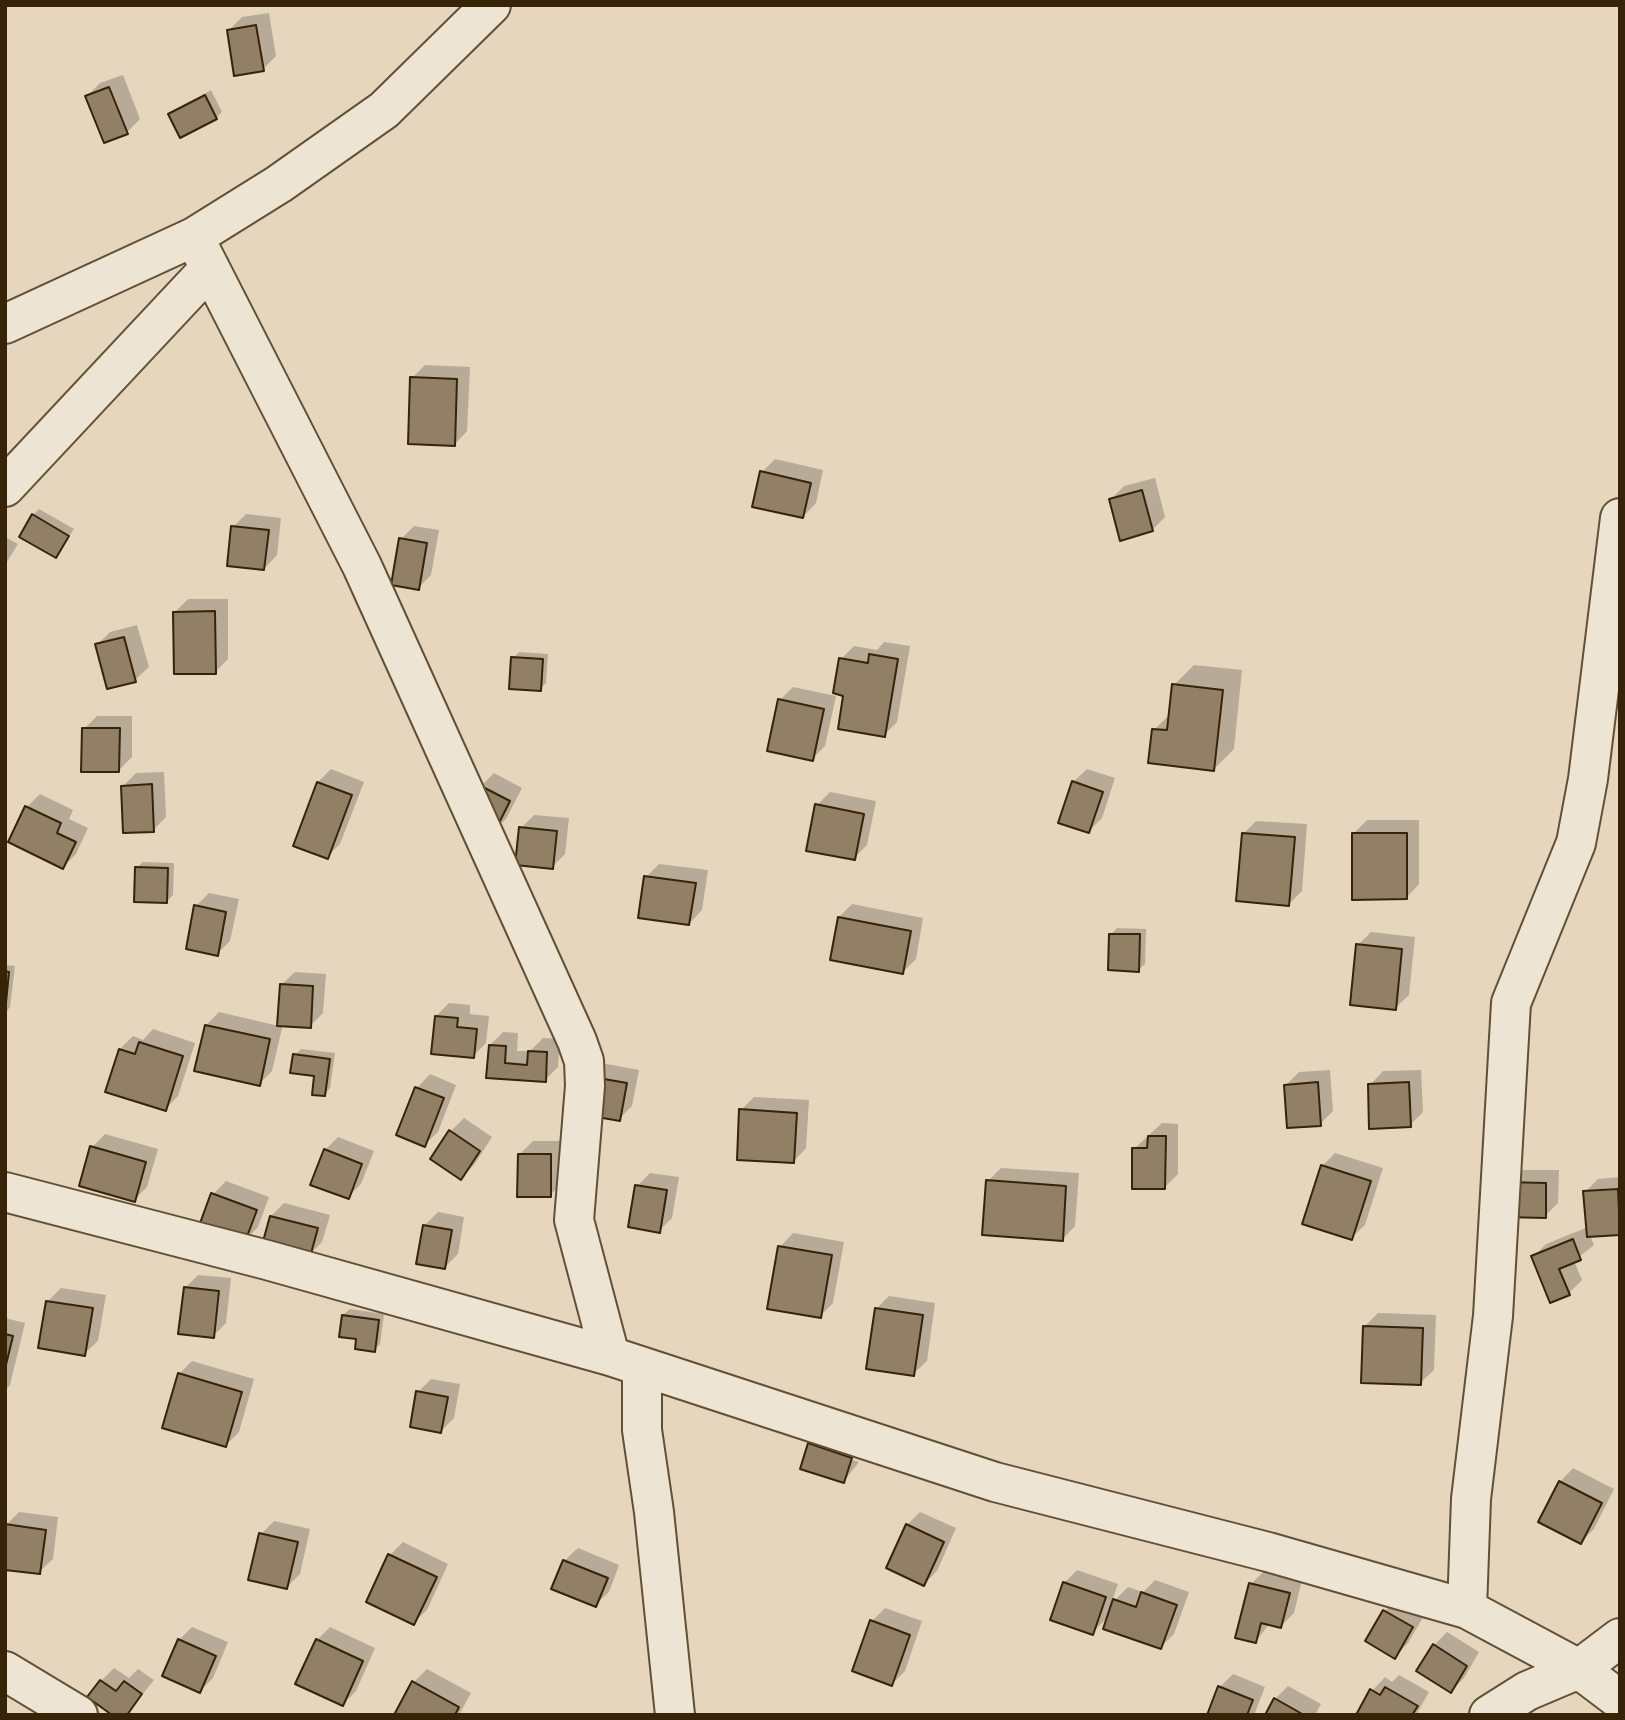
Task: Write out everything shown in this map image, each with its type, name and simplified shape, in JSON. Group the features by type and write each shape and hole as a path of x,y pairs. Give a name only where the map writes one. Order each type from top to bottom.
{"street":[{"path":"5,487 202,253 279,184 384,110 491,5"},
{"path":"5,324 202,253"},
{"path":"202,253 362,566 584,1061 585,1086 574,1220 626,1361 642,1430 654,1512 675,1715"},
{"path":"1467,1609 1471,1499 1493,1316 1511,1003 1576,843 1588,779 1620,518"},
{"path":"5,1192 267,1260 626,1361 995,1482 1268,1552 1467,1609 1579,1669 1620,1700"},
{"path":"1489,1715 1527,1691 1579,1669 1620,1638"},
{"path":"7,1673 78,1715"}],"building":[{"path":"256,25 264,71 234,76 227,30"},
{"path":"109,87 128,134 104,143 85,96"},
{"path":"205,95 217,119 180,138 168,114"},
{"path":"410,377 457,379 455,446 408,444"},
{"path":"760,471 811,483 803,518 752,507"},
{"path":"1142,490 1153,531 1120,541 1109,499"},
{"path":"32,514 69,536 56,558 19,537"},
{"path":"231,526 269,530 264,570 227,566"},
{"path":"399,538 427,543 419,590 391,585"},
{"path":"215,611 216,674 174,674 173,612"},
{"path":"124,637 136,682 107,689 95,644"},
{"path":"869,654 898,659 885,737 838,729 843,696 833,693 839,658 868,663"},
{"path":"511,657 543,659 541,691 509,689"},
{"path":"1172,684 1223,690 1214,771 1148,763 1152,729 1167,730"},
{"path":"778,699 824,709 813,761 767,751"},
{"path":"82,728 120,728 119,772 81,772"},
{"path":"1072,781 1103,792 1089,833 1058,823"},
{"path":"317,782 352,795 328,859 293,846"},
{"path":"152,784 154,832 123,833 121,786"},
{"path":"479,785 510,801 493,835"},
{"path":"815,804 864,814 855,860 806,851"},
{"path":"25,806 61,823 57,833 76,842 63,869 8,842"},
{"path":"519,827 557,831 553,869 515,865"},
{"path":"1242,833 1295,837 1289,906 1236,901"},
{"path":"1352,833 1407,833 1407,899 1352,900"},
{"path":"135,867 168,868 167,903 134,902"},
{"path":"644,876 696,883 689,925 638,918"},
{"path":"194,905 226,912 218,956 186,949"},
{"path":"838,917 911,931 903,974 830,960"},
{"path":"1109,934 1140,934 1139,972 1108,970"},
{"path":"1356,944 1402,949 1396,1010 1350,1005"},
{"path":"5,971 9,972 5,1013"},
{"path":"280,984 313,986 311,1028 277,1026"},
{"path":"435,1016 458,1018 457,1027 477,1029 474,1058 431,1054"},
{"path":"205,1025 270,1039 260,1086 194,1071"},
{"path":"139,1042 183,1056 166,1111 105,1092 119,1049 135,1054"},
{"path":"489,1045 506,1046 505,1063 527,1065 528,1051 547,1052 546,1082 486,1078"},
{"path":"293,1054 330,1059 325,1096 312,1095 314,1076 290,1073"},
{"path":"570,1073 627,1083 620,1121 563,1111"},
{"path":"1318,1082 1321,1126 1287,1128 1284,1085"},
{"path":"1409,1082 1411,1127 1369,1129 1368,1084"},
{"path":"415,1087 444,1098 425,1147 396,1135"},
{"path":"739,1109 797,1113 794,1163 737,1160"},
{"path":"449,1130 480,1151 461,1180 430,1159"},
{"path":"1148,1136 1166,1136 1165,1189 1132,1189 1132,1148 1147,1148"},
{"path":"90,1146 146,1162 135,1202 79,1186"},
{"path":"324,1149 362,1164 349,1199 310,1185"},
{"path":"518,1154 551,1154 551,1197 517,1197"},
{"path":"1321,1165 1371,1181 1352,1240 1302,1224"},
{"path":"986,1180 1066,1186 1063,1241 982,1235"},
{"path":"1504,1182 1546,1183 1546,1218 1504,1217"},
{"path":"635,1185 667,1190 660,1233 628,1227"},
{"path":"1618,1189 1620,1235 1587,1237 1583,1191"},
{"path":"211,1193 257,1210 245,1242 199,1226"},
{"path":"270,1216 318,1228 310,1257 262,1245"},
{"path":"423,1225 452,1230 445,1269 416,1264"},
{"path":"1573,1239 1581,1260 1559,1269 1570,1295 1550,1303 1531,1256"},
{"path":"778,1246 832,1255 821,1318 767,1309"},
{"path":"184,1287 219,1291 214,1338 178,1334"},
{"path":"46,1301 93,1308 85,1356 38,1348"},
{"path":"875,1308 923,1315 914,1376 866,1369"},
{"path":"342,1315 379,1320 375,1352 355,1349 356,1339 339,1337"},
{"path":"1363,1326 1423,1328 1421,1385 1361,1383"},
{"path":"5,1334 13,1336 5,1369"},
{"path":"178,1373 242,1392 226,1447 162,1428"},
{"path":"416,1391 448,1397 441,1433 410,1427"},
{"path":"808,1443 852,1458 844,1483 800,1469"},
{"path":"1559,1481 1602,1503 1581,1544 1538,1522"},
{"path":"5,1524 46,1530 40,1574 5,1570"},
{"path":"906,1524 944,1542 924,1586 886,1568"},
{"path":"259,1533 298,1542 287,1589 248,1580"},
{"path":"388,1554 437,1577 414,1625 366,1602"},
{"path":"563,1560 608,1578 596,1607 551,1589"},
{"path":"1063,1582 1106,1597 1093,1635 1050,1620"},
{"path":"1249,1583 1290,1593 1281,1628 1261,1623 1256,1643 1235,1638"},
{"path":"1141,1592 1177,1605 1161,1649 1103,1629 1113,1599 1136,1607"},
{"path":"1383,1610 1413,1627 1395,1659 1365,1641"},
{"path":"870,1620 910,1635 892,1686 852,1671"},
{"path":"178,1639 216,1656 200,1693 162,1676"},
{"path":"316,1639 363,1661 343,1706 295,1684"},
{"path":"1433,1644 1467,1666 1451,1693 1416,1671"},
{"path":"100,1680 116,1691 124,1681 142,1694 127,1715 112,1715 87,1697"},
{"path":"412,1681 459,1707 455,1715 394,1715"},
{"path":"1218,1686 1253,1700 1247,1715 1207,1715"},
{"path":"1385,1687 1418,1706 1412,1715 1356,1715 1370,1689 1380,1695"},
{"path":"1274,1698 1304,1715 1265,1715"}]}
